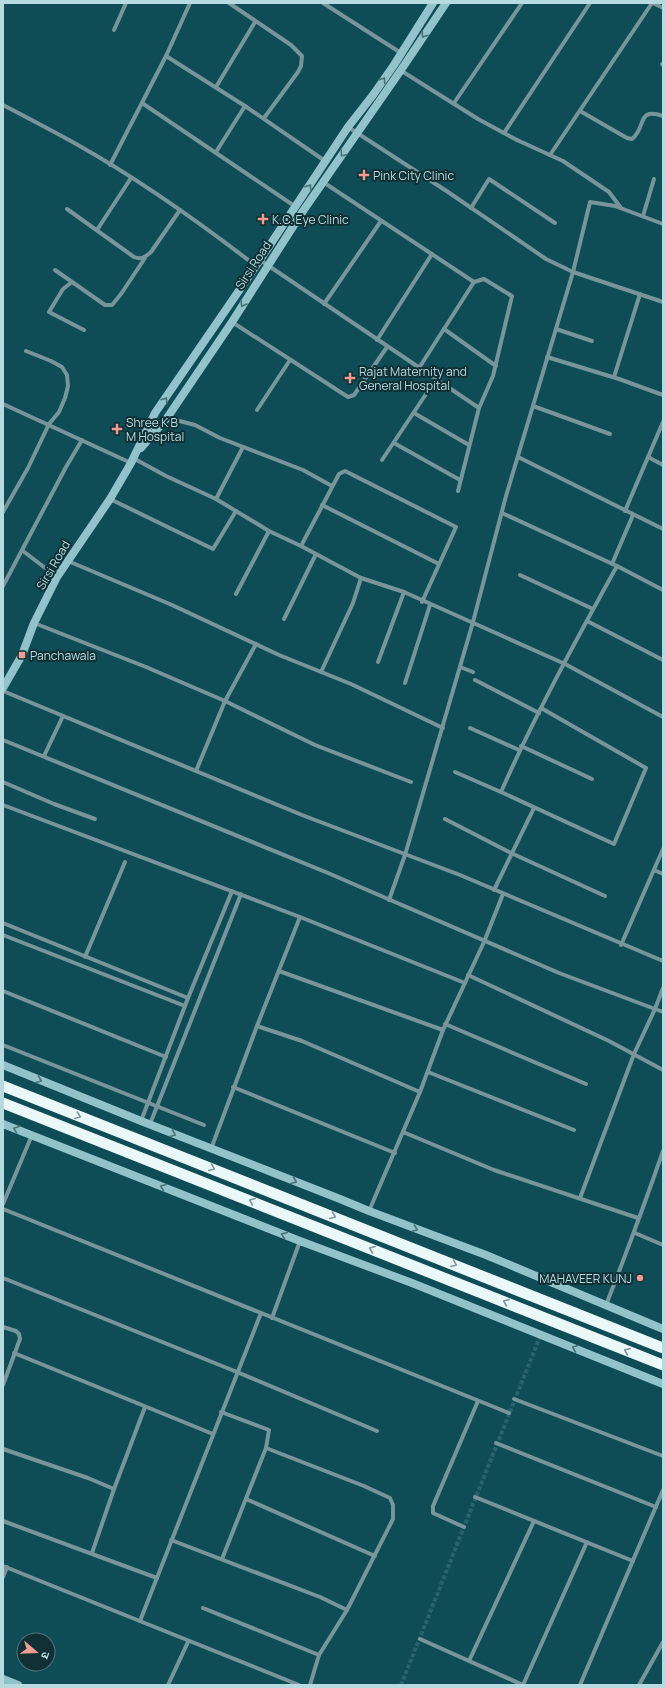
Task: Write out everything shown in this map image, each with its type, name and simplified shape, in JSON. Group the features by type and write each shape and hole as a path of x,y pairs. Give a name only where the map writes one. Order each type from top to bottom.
{"highway":[{"path":"3,1086 663,1348"},
{"path":"3,1103 663,1365"}],"street":[{"path":"114,30 126,3"},
{"path":"110,165 166,56 190,3"},
{"path":"229,3 291,45 302,56 301,66 298,72 264,118"},
{"path":"323,3 401,53"},
{"name":"Sirsi Road","path":"131,461 167,418 232,322 261,264 296,207 348,127 394,65 433,3"},
{"name":"Sirsi Road","path":"3,690 22,655 34,623 57,577 110,499 155,413 261,264 358,133 446,3"},
{"path":"454,103 522,3"},
{"path":"504,133 590,3"},
{"path":"550,155 653,3 663,8"},
{"path":"216,87 255,22"},
{"path":"166,56 264,118 325,161"},
{"path":"394,65 478,119 563,161 609,192 621,208"},
{"path":"142,103 296,207"},
{"path":"3,105 79,145 131,178 324,304 479,408"},
{"path":"216,152 245,106"},
{"path":"580,111 627,138 632,139 648,114 652,113 663,116"},
{"path":"348,127 546,259 573,272 663,302"},
{"path":"97,230 131,178"},
{"path":"471,208 489,179 555,222"},
{"path":"643,216 654,179"},
{"path":"323,181 474,282"},
{"path":"389,900 405,855 443,728 502,513 573,272 590,202 621,208 663,224"},
{"path":"67,209 134,257 140,259 145,257"},
{"path":"55,270 105,305 112,305 180,210"},
{"path":"324,304 381,221"},
{"path":"377,340 432,254"},
{"path":"419,368 474,282 484,279 512,296 496,366 479,408 458,491"},
{"path":"72,282 64,288 49,312 84,330"},
{"path":"614,377 640,294"},
{"path":"232,322 348,397 354,395 387,347"},
{"path":"444,329 496,366"},
{"path":"556,329 592,341"},
{"path":"3,512 28,468 49,424 60,412 68,386 67,375 62,367 26,351"},
{"path":"547,357 614,377 663,395"},
{"path":"257,410 290,360"},
{"path":"382,460 436,379"},
{"path":"3,404 216,499 269,530 361,578 404,592 422,602 473,622 565,664 663,717"},
{"path":"533,406 610,434"},
{"path":"414,413 469,445"},
{"path":"167,418 195,425 243,447 303,470 332,486"},
{"path":"625,510 663,422"},
{"path":"3,586 66,467 82,440"},
{"path":"394,443 460,480"},
{"path":"216,499 243,447"},
{"path":"518,457 663,530"},
{"path":"648,457 663,465"},
{"path":"301,546 339,474 345,471 456,527 422,602"},
{"path":"110,499 213,549 236,511"},
{"path":"322,505 439,564"},
{"path":"502,513 617,566 663,590"},
{"path":"612,564 633,515"},
{"path":"236,594 269,530"},
{"path":"22,551 57,577"},
{"path":"284,619 316,554"},
{"path":"68,561 132,587 256,644 351,684 443,728"},
{"path":"501,792 520,748 617,566"},
{"path":"520,575 593,609"},
{"path":"321,672 353,603 361,578"},
{"path":"378,662 404,592"},
{"path":"405,683 430,605"},
{"path":"587,621 663,660"},
{"path":"34,623 146,667 225,701 315,745 411,782"},
{"path":"196,771 225,701 256,644"},
{"path":"460,667 473,672"},
{"path":"475,680 539,713"},
{"path":"3,690 196,771 405,855 460,875 621,945 663,961"},
{"path":"455,772 614,844 646,768 542,708"},
{"path":"44,756 63,716"},
{"path":"470,728 592,779"},
{"path":"3,740 44,756 114,787 328,873 484,942 559,973 663,1012"},
{"path":"3,782 54,804 95,819"},
{"path":"3,805 241,894 465,983"},
{"path":"494,890 534,808"},
{"path":"446,819 511,853 605,896"},
{"path":"621,945 663,849"},
{"path":"85,957 125,862"},
{"path":"654,870 663,874"},
{"path":"141,1121 188,998 232,891"},
{"path":"150,1124 241,894"},
{"path":"369,1211 420,1092 442,1030 484,942 503,894"},
{"path":"211,1149 256,1026 300,917"},
{"path":"3,923 188,998"},
{"path":"3,935 185,1006"},
{"path":"279,971 442,1030"},
{"path":"468,975 548,1012 634,1054 663,1070"},
{"path":"580,1198 634,1054 663,988"},
{"path":"3,991 166,1057"},
{"path":"446,1024 586,1084"},
{"path":"256,1026 302,1041 420,1092"},
{"path":"3,1045 204,1125"},
{"path":"3,1065 211,1149 486,1255 663,1330"},
{"path":"428,1072 574,1130"},
{"path":"233,1088 395,1153"},
{"path":"3,1124 300,1241 412,1283 663,1384"},
{"path":"403,1132 494,1170 638,1218"},
{"path":"3,1204 32,1135"},
{"path":"606,1306 635,1233 638,1218 662,1159 663,1151"},
{"path":"3,1209 509,1413"},
{"path":"635,1233 663,1245"},
{"path":"272,1318 300,1241"},
{"path":"3,1278 237,1372 376,1431"},
{"path":"140,1621 261,1313"},
{"path":"3,1326 16,1331 19,1334 20,1339 3,1385"},
{"path":"14,1353 213,1434"},
{"path":"514,1399 663,1456"},
{"path":"464,1527 433,1513 433,1506 478,1401"},
{"path":"92,1553 145,1407"},
{"path":"221,1412 269,1430 266,1448 222,1559"},
{"path":"496,1443 656,1507"},
{"path":"266,1448 364,1486 390,1498 393,1505 392,1519 375,1556 347,1610 320,1655 310,1685"},
{"path":"3,1449 88,1478 114,1490"},
{"path":"580,1685 663,1490"},
{"path":"475,1497 633,1561"},
{"path":"246,1499 375,1556"},
{"path":"3,1521 157,1578"},
{"path":"469,1661 534,1521"},
{"path":"171,1540 320,1596 347,1610"},
{"path":"420,1639 523,1685 587,1542"},
{"path":"3,1577 5,1566 188,1642 299,1685"},
{"path":"203,1608 320,1655"},
{"path":"168,1685 188,1642"},
{"path":"639,1685 663,1642"},
{"path":"3,1678 18,1685"}],"tunnel":[{"path":"401,1685 541,1334"}],"place":[{"name":"Pink City Clinic","path":"364,175"},
{"name":"K.C. Eye Clinic","path":"263,219"},
{"name":"Rajat Maternity and General Hospital","path":"350,378"},
{"name":"Shree K B M Hospital","path":"117,429"},
{"name":"Panchawala","path":"22,655"},
{"name":"MAHAVEER KUNJ","path":"640,1278"}]}
